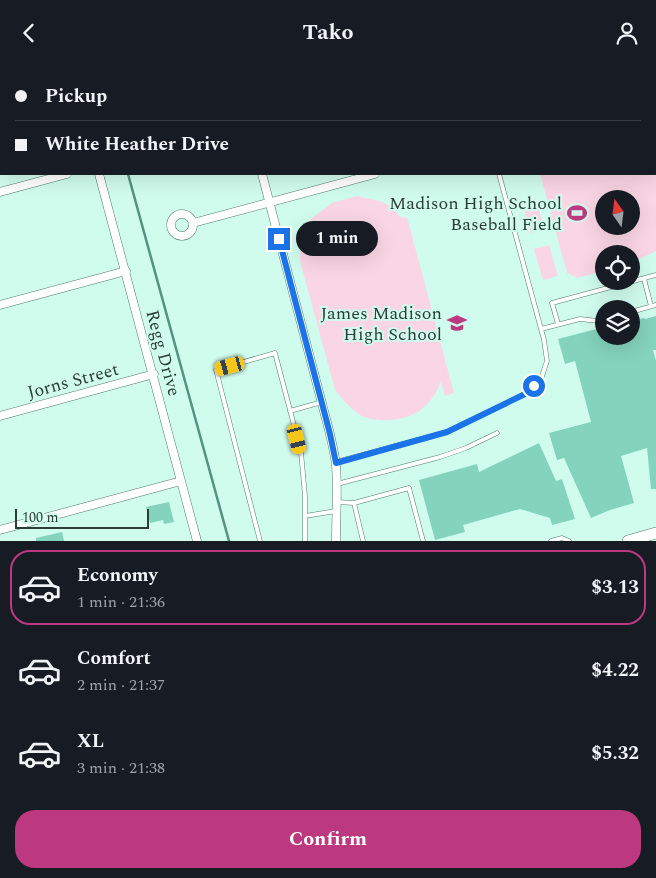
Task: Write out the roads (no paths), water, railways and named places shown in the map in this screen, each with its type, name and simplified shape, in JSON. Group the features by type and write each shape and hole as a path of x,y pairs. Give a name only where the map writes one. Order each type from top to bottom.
{"main road":[{"path":"628,541 656,533"}],"street":[{"path":"0,192 64,175"},
{"name":"Regg Drive","path":"99,175 154,374 197,541"},
{"path":"262,175 322,402 336,463 336,541"},
{"path":"193,223 371,175"},
{"path":"0,305 126,271"},
{"name":"Jorns Street","path":"0,416 154,374"},
{"path":"0,530 181,481"}],"lane":[{"path":"336,463 447,432 527,393 541,379 547,361 544,340 499,175"},
{"path":"558,324 552,303 656,275"},
{"path":"640,310 654,306 644,279"},
{"path":"541,329 580,319 595,321"},
{"path":"260,541 216,370 275,353 302,460 305,496 305,541"},
{"path":"290,411 322,402"},
{"path":"337,484 457,451 497,433"},
{"path":"337,502 354,503 409,488 423,541"},
{"path":"354,503 364,541"},
{"path":"305,517 336,511"},
{"path":"551,541 562,537 569,541"}],"waterway":[{"path":"128,175 229,541"}],"place":[{"name":"Madison High School Baseball Field","path":"577,213"},
{"name":"James Madison High School","path":"457,323"}]}
